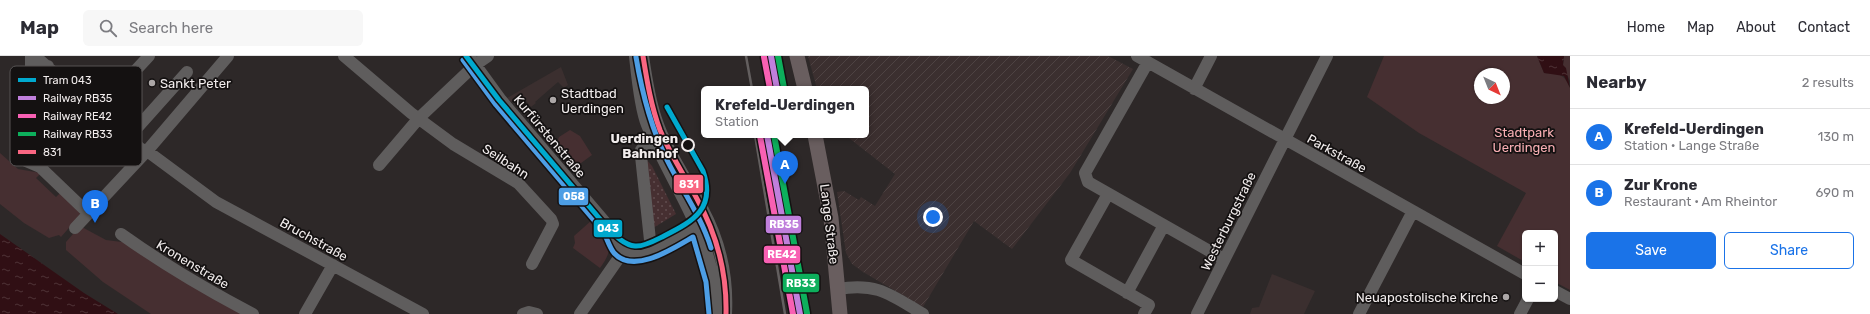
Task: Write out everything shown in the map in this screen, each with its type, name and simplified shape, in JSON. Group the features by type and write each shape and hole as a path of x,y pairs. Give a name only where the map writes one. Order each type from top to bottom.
{"main road":[{"path":"797,56 804,86"},
{"name":"Lange Straße","path":"816,138 831,218 840,314"}],"street":[{"name":"Bruchstraße","path":"35,56 48,66"},
{"path":"140,66 149,56"},
{"name":"Seilbahn","path":"344,56 453,144 518,183 551,218 553,224 532,264"},
{"path":"379,165 419,118 472,60 488,56"},
{"path":"635,56 646,123 696,227 712,269 716,296 716,314"},
{"path":"643,56 656,119 673,156 708,220 718,244 727,289 726,314"},
{"name":"Parkstraße","path":"1137,56 1284,140 1522,272"},
{"path":"1194,88 1211,56"},
{"name":"Westerburgstraße","path":"1197,314 1327,56"},
{"path":"142,156 225,60"},
{"name":"Kurfürstenstraße","path":"472,60 501,100 609,227 618,247 623,252"},
{"path":"1148,62 1085,173 1088,182 1220,257"},
{"path":"142,122 187,72"},
{"path":"653,138 641,150 641,156 650,240 654,250"},
{"name":"Bruchstraße","path":"142,149 147,151 216,202 423,314"},
{"path":"37,166 88,213"},
{"path":"75,228 133,166"},
{"path":"1108,194 1070,260 1149,305 1144,314"},
{"path":"1359,314 1413,211"},
{"path":"580,314 623,252 631,255 642,255 654,250 708,220"},
{"path":"1127,293 1164,225"},
{"name":"Kronenstraße","path":"121,234 145,252 218,296 252,314"},
{"path":"305,314 333,265"},
{"path":"838,289 863,286 883,291 923,314"},
{"path":"1558,293 1570,299"},
{"path":"1520,314 1526,302"}],"shaded area":[{"path":"808,56 1108,56 1133,69 1070,173 1012,249 974,221 923,307 863,272 852,264 846,253 837,192 844,191 859,200 861,197 875,206 895,174 849,138 869,138 869,86 816,86"},
{"path":"561,67 568,85 564,88 558,82 531,107 520,94 511,102 507,98"},
{"path":"1272,274 1315,291 1304,314 1250,314 1252,308 1259,307"}],"green space":[{"name":"Stadtpark Uerdingen","path":"1384,56 1537,56 1544,73 1557,74 1566,79 1570,88 1570,290 1558,284 1558,230 1522,230 1522,260 1497,246 1526,193 1419,133 1367,97"},
{"path":"1564,56 1570,56 1570,81 1563,66"},
{"path":"570,130 580,136 592,155 577,166 556,145 559,137"},
{"path":"0,153 10,162 10,166 41,173 36,178 56,197 61,192 81,214 61,237 59,235 49,238 24,223 0,204"},
{"path":"645,158 652,166 676,214 653,228"},
{"path":"592,220 606,237 609,248 605,260 600,268 573,248 575,243 574,236"},
{"path":"80,226 106,240 130,243 250,314 151,314 103,282 66,250 66,242"}],"water":[{"path":"1537,56 1564,56 1563,65 1566,68 1570,88 1564,76 1544,73"},
{"path":"0,234 84,293 118,314 0,314"}],"tram line":[{"name":"043","path":"466,56 499,100 605,225 618,238 635,246 654,241 685,225 700,212 707,195 703,171 667,107"},
{"path":"670,106 701,160 707,180"}],"railway":[{"path":"746,56 751,86"},
{"path":"756,138 785,314"}],"rail line":[{"name":"RB35","path":"771,56 776,86"},
{"name":"RB33","path":"778,56 784,86"},
{"name":"RE42","path":"764,57 769,86"},
{"name":"RE42","path":"760,138 793,314"},
{"name":"RB35","path":"768,138 800,314"},
{"name":"RB33","path":"775,138 807,313"}],"transit line":[{"name":"831","path":"643,56 652,103 660,130 703,211 715,239 725,283 726,314"},
{"name":"058","path":"636,57 644,97 661,148 691,203 707,236 711,248"},
{"name":"058","path":"463,60 496,105 603,231 614,253 622,259 643,261 665,253 693,237 706,282 709,314"}],"place":[{"name":"Sankt Peter","path":"152,83"},
{"name":"Stadtbad Uerdingen","path":"553,100"},
{"name":"Uerdingen Bahnhof","path":"688,145"},
{"name":"Krefeld-Uerdingen","path":"785,184"},
{"name":"Zur Krone","path":"95,223"},
{"name":"Neuapostolische Kirche","path":"1506,297"}]}
